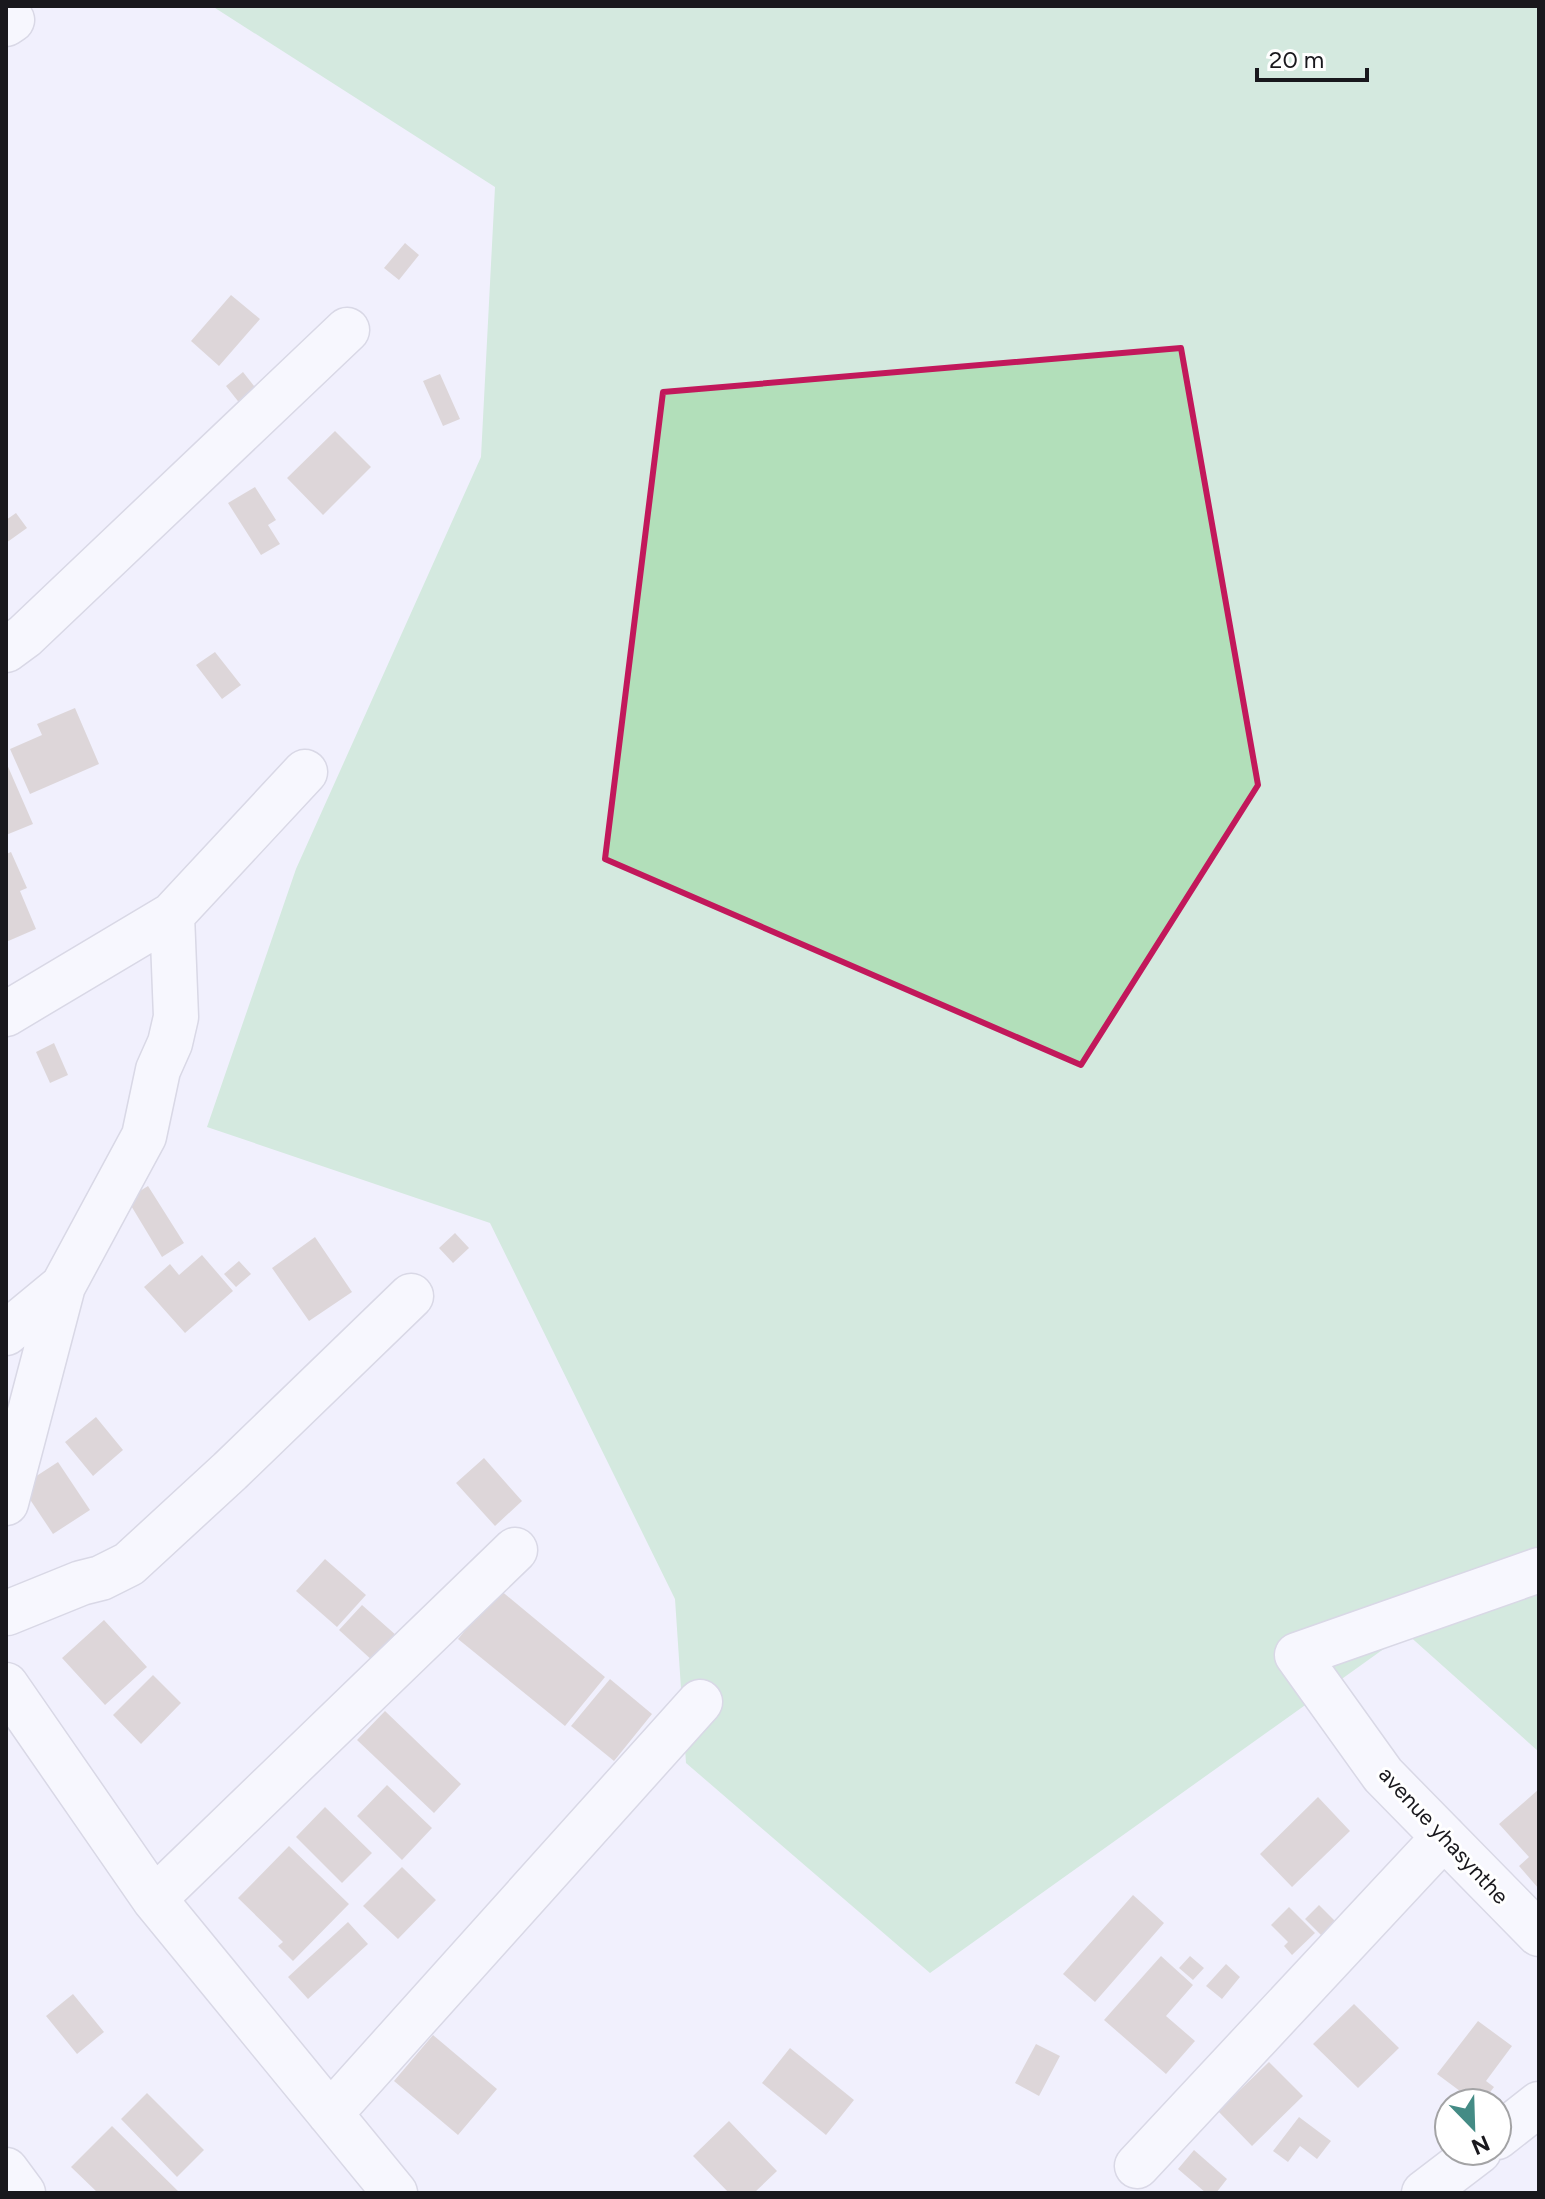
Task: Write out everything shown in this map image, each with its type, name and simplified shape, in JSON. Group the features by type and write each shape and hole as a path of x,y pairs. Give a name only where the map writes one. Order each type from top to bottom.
{"street":[{"path":"6,650 25,636 347,330"},
{"path":"6,1014 172,915 305,772"},
{"path":"6,1503 63,1286 144,1136 158,1070 170,1043 176,1017 172,915"},
{"path":"6,1333 63,1286"},
{"path":"6,1606 101,1578 129,1564 411,1296"},
{"path":"154,1899 515,1550"},
{"name":"avenue yhasynthe","path":"1539,1570 1297,1655 1383,1775 1539,1934"},
{"path":"6,1685 154,1899 395,2193"},
{"path":"330,2114 700,1702"},
{"path":"1137,2166 1444,1837"},
{"path":"1513,2124 1539,2104"},
{"path":"1424,2193 1458,2167"},
{"path":"6,2170 23,2193"}],"highlighted area":[{"path":"1181,348 1258,785 1081,1065 605,859 663,392"}],"green space":[{"path":"212,6 1539,6 1539,1752 1406,1633 930,1973 686,1763 675,1599 490,1223 207,1127 296,869 481,457 495,187"}],"building":[{"path":"405,243 419,255 399,280 384,268"},
{"path":"231,295 260,319 219,366 191,341"},
{"path":"243,372 258,391 241,405 226,386"},
{"path":"440,374 460,419 443,426 423,381"},
{"path":"335,431 371,467 323,515 287,478"},
{"path":"255,487 276,520 268,525 280,544 261,555 228,503"},
{"path":"16,513 27,528 6,543 6,520"},
{"path":"215,652 241,685 222,699 196,665"},
{"path":"75,708 99,764 30,794 10,749 42,735 37,724"},
{"path":"6,762 33,824 6,835"},
{"path":"11,852 27,888 20,891 36,929 6,942 6,854"},
{"path":"54,1043 68,1075 50,1083 36,1052"},
{"path":"148,1186 184,1243 162,1257 127,1199"},
{"path":"455,1233 469,1248 453,1263 439,1248"},
{"path":"315,1237 352,1292 309,1321 272,1268"},
{"path":"202,1255 233,1291 185,1333 144,1287 170,1264 179,1275"},
{"path":"239,1261 251,1274 236,1287 224,1274"},
{"path":"96,1417 123,1450 93,1476 65,1442"},
{"path":"484,1458 522,1501 495,1526 456,1483"},
{"path":"58,1462 90,1510 53,1534 21,1486"},
{"path":"325,1559 366,1595 337,1627 296,1591"},
{"path":"499,1589 605,1677 565,1726 458,1639"},
{"path":"362,1605 397,1636 374,1662 339,1630"},
{"path":"104,1620 147,1667 105,1705 62,1658"},
{"path":"153,1675 181,1703 141,1744 113,1715"},
{"path":"610,1679 652,1714 614,1761 571,1726"},
{"path":"385,1711 461,1784 434,1813 357,1740"},
{"path":"387,1785 432,1828 402,1860 357,1816"},
{"path":"1539,1789 1539,1889 1519,1866 1529,1857 1499,1824"},
{"path":"1318,1797 1350,1831 1292,1887 1260,1854"},
{"path":"325,1807 372,1853 342,1883 296,1837"},
{"path":"289,1846 349,1904 293,1961 278,1946 283,1942 238,1898"},
{"path":"402,1867 436,1900 398,1939 363,1906"},
{"path":"1133,1895 1164,1923 1095,2002 1063,1974"},
{"path":"1319,1905 1340,1926 1326,1940 1305,1919"},
{"path":"1289,1907 1315,1933 1292,1955 1284,1946 1288,1942 1271,1925"},
{"path":"348,1922 368,1944 308,1999 288,1977"},
{"path":"1161,1956 1193,1985 1166,2016 1195,2041 1166,2074 1104,2020"},
{"path":"1190,1956 1204,1968 1193,1980 1179,1968"},
{"path":"1226,1964 1240,1977 1222,1999 1206,1986"},
{"path":"73,1994 104,2032 77,2054 46,2016"},
{"path":"1354,2004 1399,2048 1358,2088 1313,2044"},
{"path":"1478,2021 1512,2046 1486,2081 1494,2087 1454,2087 1437,2074"},
{"path":"433,2035 497,2089 458,2135 394,2081"},
{"path":"1036,2044 1060,2056 1039,2096 1015,2083"},
{"path":"790,2048 854,2100 826,2135 762,2083"},
{"path":"1269,2062 1303,2096 1252,2146 1218,2111"},
{"path":"147,2093 204,2150 177,2177 121,2119"},
{"path":"1299,2117 1331,2141 1317,2159 1300,2146 1288,2162 1273,2151"},
{"path":"729,2121 777,2171 754,2193 729,2193 693,2156"},
{"path":"112,2126 180,2193 98,2193 71,2167"},
{"path":"1194,2150 1227,2179 1216,2193 1206,2193 1178,2169"}]}
